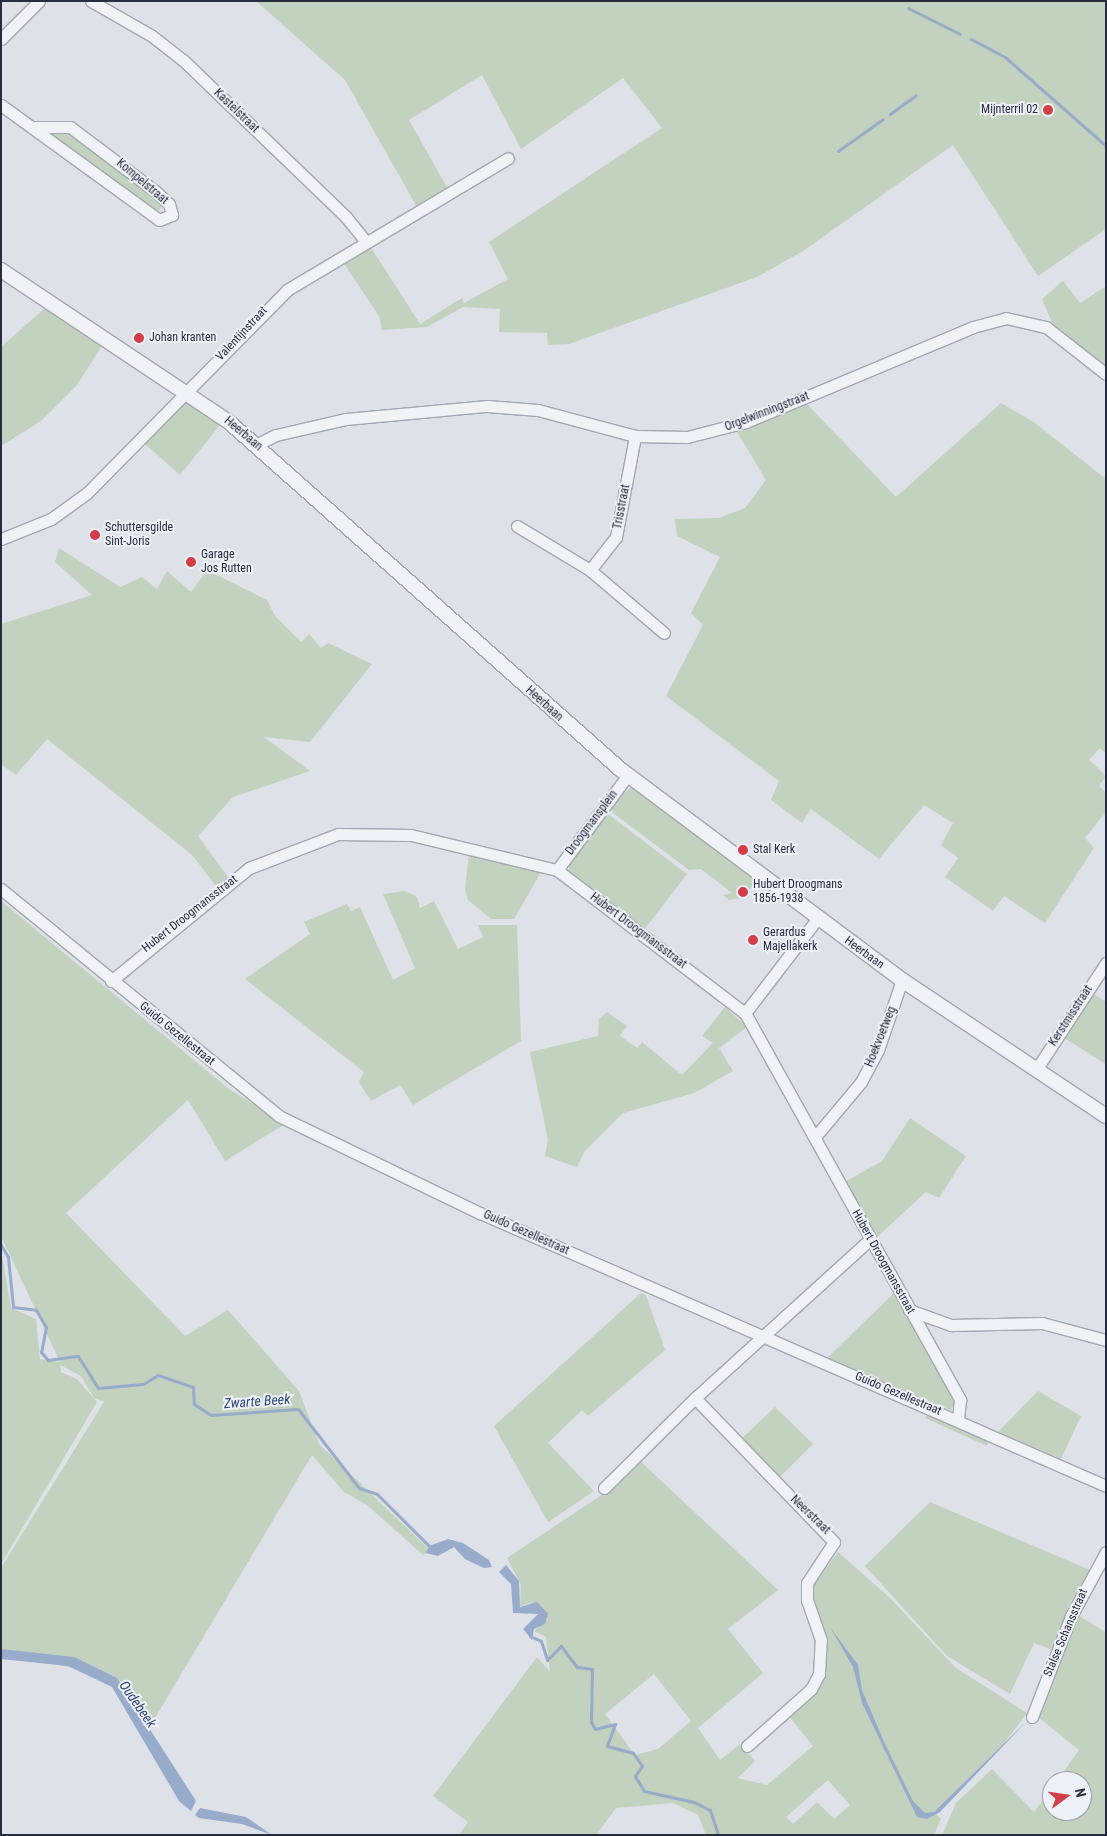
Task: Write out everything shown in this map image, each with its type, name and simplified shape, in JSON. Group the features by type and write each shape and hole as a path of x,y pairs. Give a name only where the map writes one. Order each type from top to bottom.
{"street":[{"path":"1,39 39,1"},
{"name":"Kastelstraat","path":"91,1 152,36 183,60 366,242"},
{"name":"Kompelstraat","path":"1,105 34,127 41,137 159,220 172,215 169,204 155,190 70,127 34,127"},
{"name":"Valentijnstraat","path":"1,539 38,525 76,502 187,391 273,301 366,242 508,158"},
{"name":"Heerbaan","path":"1,270 187,391 256,445 628,776 817,919 902,980 1106,1116"},
{"name":"Orgelwinningstraat","path":"256,445 276,435 346,419 487,406 538,410 635,436 687,437 733,426 973,327 1006,318 1046,327 1106,374"},
{"name":"Trisstraat","path":"590,570 616,537 635,436"},
{"path":"517,526 590,570 664,632"},
{"name":"Droogmansplein","path":"557,870 628,776"},
{"name":"Hubert Droogmansstraat","path":"111,981 249,868 338,834 412,835 557,870 745,1013 815,1137 869,1240 960,1400 958,1420"},
{"name":"Guido Gezellestraat","path":"1,889 111,981 279,1116 480,1213 1106,1486"},
{"path":"745,1013 817,919"},
{"name":"Kerstmisstraat","path":"1036,1070 1106,963"},
{"name":"Hoekvoetweg","path":"815,1137 861,1082 878,1050 902,980"},
{"path":"604,1488 695,1398 869,1240"},
{"path":"909,1310 950,1324 1042,1323 1106,1340"},
{"name":"Neerstraat","path":"695,1398 834,1542 807,1583 807,1600 821,1640 819,1674 811,1689 747,1746"},
{"name":"Stalse Schansstraat","path":"1032,1717 1071,1616 1106,1552"}],"green space":[{"path":"256,1 1106,1 1106,229 1038,276 953,145 803,251 757,277 569,344 548,345 547,333 499,332 500,309 463,307 427,327 382,330 379,316 343,262 370,246 420,324 462,298 464,303 508,279 489,242 662,128 623,78 521,149 482,75 409,120 448,189 417,207 345,80"},
{"path":"66,128 162,205 160,210 155,211 42,131"},
{"path":"1063,281 1080,303 1106,286 1106,368 1053,325 1042,299"},
{"path":"45,308 103,344 77,385 41,421 1,446 1,347"},
{"path":"185,399 220,425 180,475 144,443"},
{"path":"805,402 896,497 1001,403 1035,423 1106,479 1106,754 1100,748 1089,760 1106,776 1099,786 1106,792 1106,812 1085,838 1094,848 1045,923 1004,896 993,911 945,877 958,858 941,845 953,823 924,805 879,859 811,809 802,823 771,800 779,781 666,696 703,625 691,613 720,557 677,536 675,519 719,518 745,508 766,480 736,430"},
{"path":"59,548 120,587 142,577 157,589 167,571 191,592 207,570 267,600 275,616 301,642 309,634 321,648 328,643 372,664 310,742 264,737 310,771 233,797 198,836 228,877 216,886 192,855 47,739 16,775 1,764 1,624 92,595 55,562"},
{"path":"632,786 757,880 742,898 729,900 723,895 732,893 701,869 689,870 613,813 610,807"},
{"path":"608,814 687,874 644,930 569,871 569,862"},
{"path":"469,853 541,872 514,919 491,919 468,900 465,890"},
{"path":"405,891 417,897 420,908 434,901 458,949 483,937 478,925 517,925 521,1041 413,1105 400,1085 371,1101 359,1082 364,1072 245,979 310,934 304,922 347,904 351,911 360,907 393,980 415,968 383,894"},
{"path":"1,901 229,1089 285,1124 225,1161 188,1100 66,1213 185,1336 228,1310 299,1391 319,1444 429,1549 438,1547 423,1555 367,1505 344,1492 312,1455 149,1728 117,1678 41,1661 1,1659 1,1568 104,1402 94,1398 81,1376 60,1365 61,1372 77,1379 97,1402 1,1564 1,1250 11,1308 36,1319 40,1359 60,1362 1,1236"},
{"path":"1092,993 1106,1002 1106,1064 1064,1038"},
{"path":"725,1007 747,1027 719,1048 733,1071 694,1093 623,1113 585,1151 577,1167 545,1156 548,1140 530,1052 598,1036 599,1019 607,1012 627,1026 620,1036 637,1048 642,1042 682,1075 713,1043 702,1036"},
{"path":"910,1118 966,1156 939,1198 926,1192 877,1237 845,1182 882,1161"},
{"path":"641,1293 646,1295 665,1350 588,1416 582,1410 548,1443 594,1491 548,1522 494,1426"},
{"path":"894,1293 955,1403 951,1410 826,1359"},
{"path":"1038,1391 1081,1416 1061,1459 998,1432"},
{"path":"775,1407 813,1444 778,1479 739,1441"},
{"path":"928,1413 990,1439 987,1446 925,1418"},
{"path":"639,1460 778,1590 728,1629 763,1673 698,1728 720,1760 740,1744 755,1761 738,1778 767,1785 813,1746 788,1715 825,1669 827,1649 811,1589 838,1552 890,1598 956,1668 1027,1713 1002,1746 934,1812 941,1819 934,1835 706,1835 698,1815 673,1803 616,1808 596,1835 459,1835 468,1822 433,1796 537,1657 550,1672 546,1637 534,1631 548,1619 531,1603 520,1606 521,1585 507,1558 609,1490","holes":["654,1674 691,1721 658,1749 635,1755 605,1714","828,1780 850,1805 834,1819 817,1802 793,1824 786,1817"]},
{"path":"930,1502 1090,1570 1068,1607 1053,1650 1034,1643 1010,1694 947,1656 865,1566"},
{"path":"1079,1616 1106,1632 1106,1835 942,1835 956,1803 992,1769 1034,1812 1042,1801 1042,1821 1092,1821 1092,1771 1064,1771 1079,1750 1038,1717 1037,1710"}],"water":[{"path":"448,1539 463,1543 489,1560 492,1567 484,1568 465,1559 454,1547 438,1556 426,1553 429,1546"},
{"path":"506,1565 519,1581 520,1607 537,1602 548,1614 545,1624 534,1629 532,1640 523,1629 538,1614 513,1613 511,1584 499,1572"},
{"path":"830,1627 858,1665 862,1690 885,1744 913,1801 925,1813 934,1812 1027,1721 940,1812 927,1819 917,1817 862,1703 853,1667"},
{"path":"1,1649 74,1657 117,1678 196,1801 191,1811 179,1801 112,1687 68,1666 1,1659"},
{"path":"200,1808 246,1817 272,1835 242,1824 199,1818 195,1815"}],"waterway":[{"path":"908,8 960,34"},
{"path":"971,39 1006,58 1106,146"},
{"path":"890,114 916,95"},
{"path":"838,151 883,119"},
{"name":"Zwarte Beek","path":"1,1245 8,1257 13,1307 36,1310 46,1327 41,1352 48,1360 78,1356 98,1388 143,1384 158,1375 193,1387 194,1404 211,1415 298,1409 359,1488 377,1494 432,1549"},
{"name":"Zwarte Beek","path":"530,1636 541,1641 547,1660 561,1646 577,1667 592,1669 591,1722 595,1729 615,1724 607,1746 633,1753 642,1766 635,1776 644,1791 694,1802 710,1810 718,1835"}],"place":[{"name":"Mijnterril 02","path":"1048,110"},
{"name":"Johan kranten","path":"139,338"},
{"name":"Schuttersgilde Sint-Joris","path":"95,535"},
{"name":"Garage Jos Rutten","path":"191,562"},
{"name":"Stal Kerk","path":"743,850"},
{"name":"Hubert Droogmans 1856-1938","path":"743,892"},
{"name":"Gerardus Majellakerk","path":"753,940"}],"water label":[{"name":"Oudebeek","path":"138,1704"}]}
